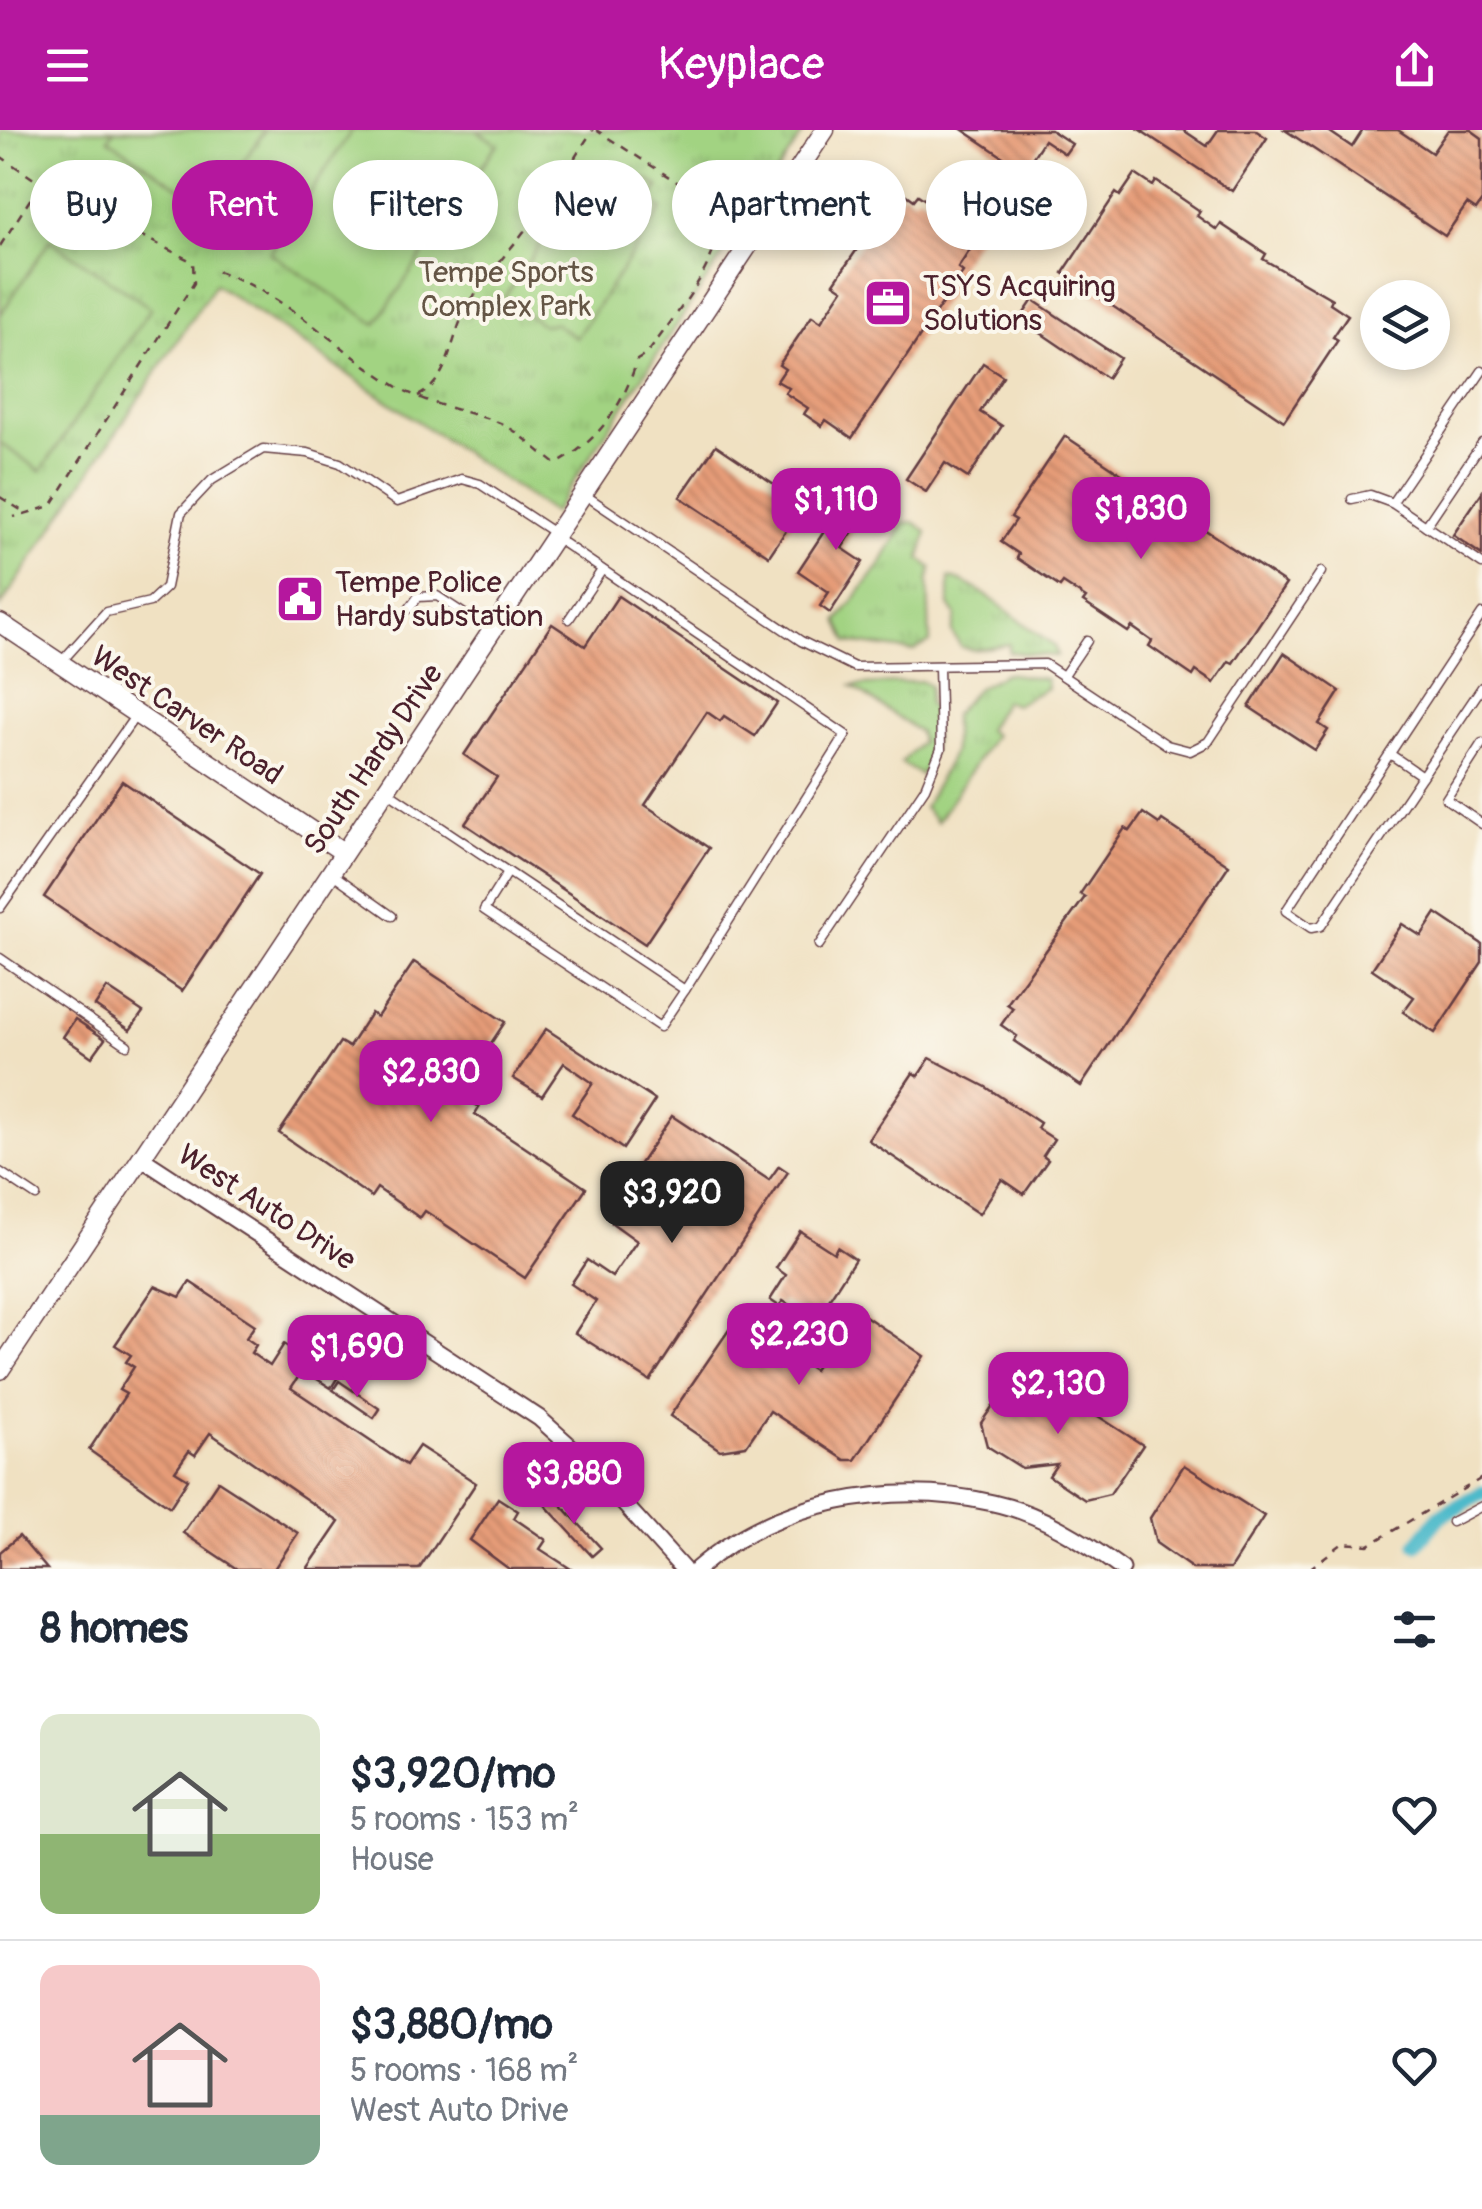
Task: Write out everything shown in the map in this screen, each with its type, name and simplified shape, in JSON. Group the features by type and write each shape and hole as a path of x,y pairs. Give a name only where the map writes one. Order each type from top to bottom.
{"street":[{"name":"South Hardy Drive","path":"0,1370 824,130"},
{"name":"West Carver Road","path":"0,623 343,852"},
{"name":"West Auto Drive","path":"141,1158 539,1418 579,1454 684,1569"},
{"path":"697,1569 745,1536 801,1512 851,1497 892,1494 995,1503 1082,1541 1122,1569"}],"lane":[{"path":"1392,503 1482,371"},
{"path":"1426,526 1482,443"},
{"path":"60,664 106,612 150,602 166,586 182,513 212,480 263,448 308,452 340,463 397,502 462,479 480,484 846,735 660,1027 484,910 508,872"},
{"path":"584,494 801,641 854,667 1044,664 1167,745 1190,751 1208,742 1320,572"},
{"path":"1352,499 1370,495 1392,503 1482,564"},
{"path":"569,619 602,570"},
{"path":"409,609 418,597 437,596 492,632"},
{"path":"1482,614 1286,911 1312,928 1320,926 1482,687"},
{"path":"1064,675 1087,641"},
{"path":"819,945 925,788 941,749 940,667"},
{"path":"0,908 136,714"},
{"path":"1482,743 1446,799 1482,824"},
{"path":"1390,754 1422,776"},
{"path":"386,790 685,990"},
{"path":"329,872 392,916"},
{"path":"0,958 127,1045"},
{"path":"0,1172 36,1196"},
{"path":"1452,1522 1482,1506"}],"path":[{"path":"417,397 434,388 440,379 449,342 476,290 529,226 594,130 672,180"},
{"path":"0,156 30,176"},
{"path":"0,246 30,200"},
{"path":"14,516 51,506 194,283 194,262 152,241"},
{"path":"218,270 250,282 284,302 417,397 504,424 556,464 584,450 629,392 637,360 648,354 706,271 714,250"},
{"path":"0,497 25,513"},
{"path":"1310,1569 1344,1543 1368,1544 1482,1478"}],"green space":[{"name":"Tempe Sports Complex Park","path":"0,130 805,130 785,160 672,160 672,250 726,250 553,513 215,284 0,607"},
{"path":"114,130 265,130 244,160 172,160 172,182 152,169 152,160 139,160 108,139"},
{"path":"352,130 476,130 497,144 486,160 333,160 333,250 426,250 376,324 270,253 313,250 313,188"},
{"path":"652,202 662,209 652,224"},
{"path":"43,250 65,250 151,308 41,471 0,443 0,315"},
{"path":"536,250 635,250 576,338 554,323 543,325 504,298"},
{"path":"914,522 927,532 920,559 932,568 928,581 930,642 913,651 848,642 838,621 881,564 904,523"},
{"path":"949,578 973,587 1001,606 1054,646 1057,656 1009,652 1009,644 973,650 961,647 952,632 956,615 949,606"},
{"path":"1005,673 1046,679 1047,688 1015,705 1004,701 987,730 994,735 937,822 924,808 953,752 953,715 976,689"},
{"path":"921,681 930,686 928,704 934,710 934,736 921,775 901,763 921,742 919,732 852,686"}],"building":[{"path":"963,130 1051,130 1072,144 1065,154 1044,140 1031,160 1008,160"},
{"path":"1140,130 1183,130 1207,146 1218,130 1255,130 1267,138 1232,191"},
{"path":"1285,130 1327,130 1352,147 1363,130 1398,130 1432,153 1448,130 1471,130 1482,138 1482,201 1476,210 1467,204 1445,236"},
{"path":"1135,174 1153,186 1156,181 1200,211 1197,216 1217,230 1221,224 1266,254 1263,259 1332,299 1330,303 1348,315 1333,337 1338,340 1284,421 1063,273 1078,250 1087,250 1087,237 1116,193 1120,196"},
{"name":"TSYS Acquiring Solutions","path":"906,194 914,200 918,195 926,200 926,250 970,250 958,268 963,272 852,438 826,420 822,426 804,414 808,408 785,393 789,388 777,381 785,369 779,365 812,316 821,322 843,289 834,283 857,250 906,250"},
{"path":"1033,300 1120,358 1107,378 1020,319"},
{"path":"983,363 1003,376 980,412 1002,426 968,478 945,463 926,492 906,479"},
{"path":"1065,436 1286,584 1233,663 1229,661 1214,683 1196,671 1193,676 1149,646 1152,641 1132,627 1128,632 1083,602 1086,598 1063,583 1060,587 1017,558 1019,554 1001,542 1016,520 1011,517"},
{"path":"716,445 804,504 769,556 680,497"},
{"path":"850,492 870,505 842,548 863,562 830,613 820,606 829,592 798,571"},
{"path":"1482,492 1482,555 1453,535"},
{"path":"618,596 777,703 755,736 724,716 720,721 707,712 645,805 709,848 645,944 465,824 497,777 464,755 552,624 585,646"},
{"path":"1284,653 1340,691 1319,724 1328,730 1315,750 1249,707"},
{"path":"122,781 260,874 182,991 44,897"},
{"path":"1143,813 1159,824 1162,820 1229,865 1081,1086 1014,1041 1017,1036 1001,1025 1013,1008 1007,1004 1085,897 1080,894 1125,828 1130,831"},
{"path":"1436,913 1482,944 1482,962 1435,1033 1403,1012 1414,997 1372,969 1402,924 1421,936"},
{"path":"414,962 505,1022 458,1093 479,1107 475,1114 586,1188 525,1278 425,1211 420,1218 377,1188 371,1197 279,1133 340,1042 349,1047 371,1013 377,1017"},
{"path":"107,988 143,1012 130,1030 95,1006"},
{"path":"75,1019 105,1039 92,1057 63,1037"},
{"path":"546,1029 655,1100 623,1149 572,1114 593,1083 564,1063 542,1096 513,1078"},
{"path":"930,1058 986,1087 1040,1123 1037,1128 1054,1139 1043,1156 1048,1160 1024,1194 1002,1179 979,1214 868,1140 913,1073 918,1076"},
{"path":"672,1116 769,1180 779,1166 788,1172 650,1381 575,1333 596,1301 571,1284 587,1260 612,1277 637,1241 612,1223 637,1186 629,1180"},
{"path":"800,1231 834,1253 837,1247 855,1259 815,1321 783,1301 779,1306 770,1300 786,1275 776,1268"},
{"path":"190,1282 255,1325 246,1338 256,1345 251,1353 270,1366 284,1344 294,1351 311,1327 352,1355 331,1388 303,1370 291,1388 406,1465 419,1446 476,1483 419,1569 307,1569 339,1522 210,1433 195,1455 189,1451 175,1471 188,1479 170,1507 89,1450 126,1394 119,1390 134,1367 126,1362 131,1355 115,1345 155,1286 180,1297"},
{"path":"855,1309 924,1356 855,1460 845,1460 770,1411 746,1446 720,1450 670,1416 737,1318 814,1370"},
{"path":"1020,1366 1143,1445 1110,1494 1085,1500 1049,1476 1057,1464 1022,1468 987,1446 981,1423"},
{"path":"339,1381 380,1409 374,1418 333,1390"},
{"path":"1184,1465 1264,1516 1230,1569 1193,1569 1156,1543 1150,1518"},
{"path":"218,1481 298,1533 274,1569 237,1569 183,1533"},
{"path":"498,1498 518,1511 514,1518 546,1540 540,1549 571,1569 509,1569 470,1540"},
{"path":"555,1498 601,1548 592,1556 546,1506"},
{"path":"19,1536 47,1569 0,1569 0,1552"}],"waterway":[{"path":"1417,1544 1440,1516 1482,1493"}],"place":[{"name":"TSYS Acquiring Solutions","path":"888,303"},
{"name":"Tempe Police Hardy substation","path":"300,599"}]}
